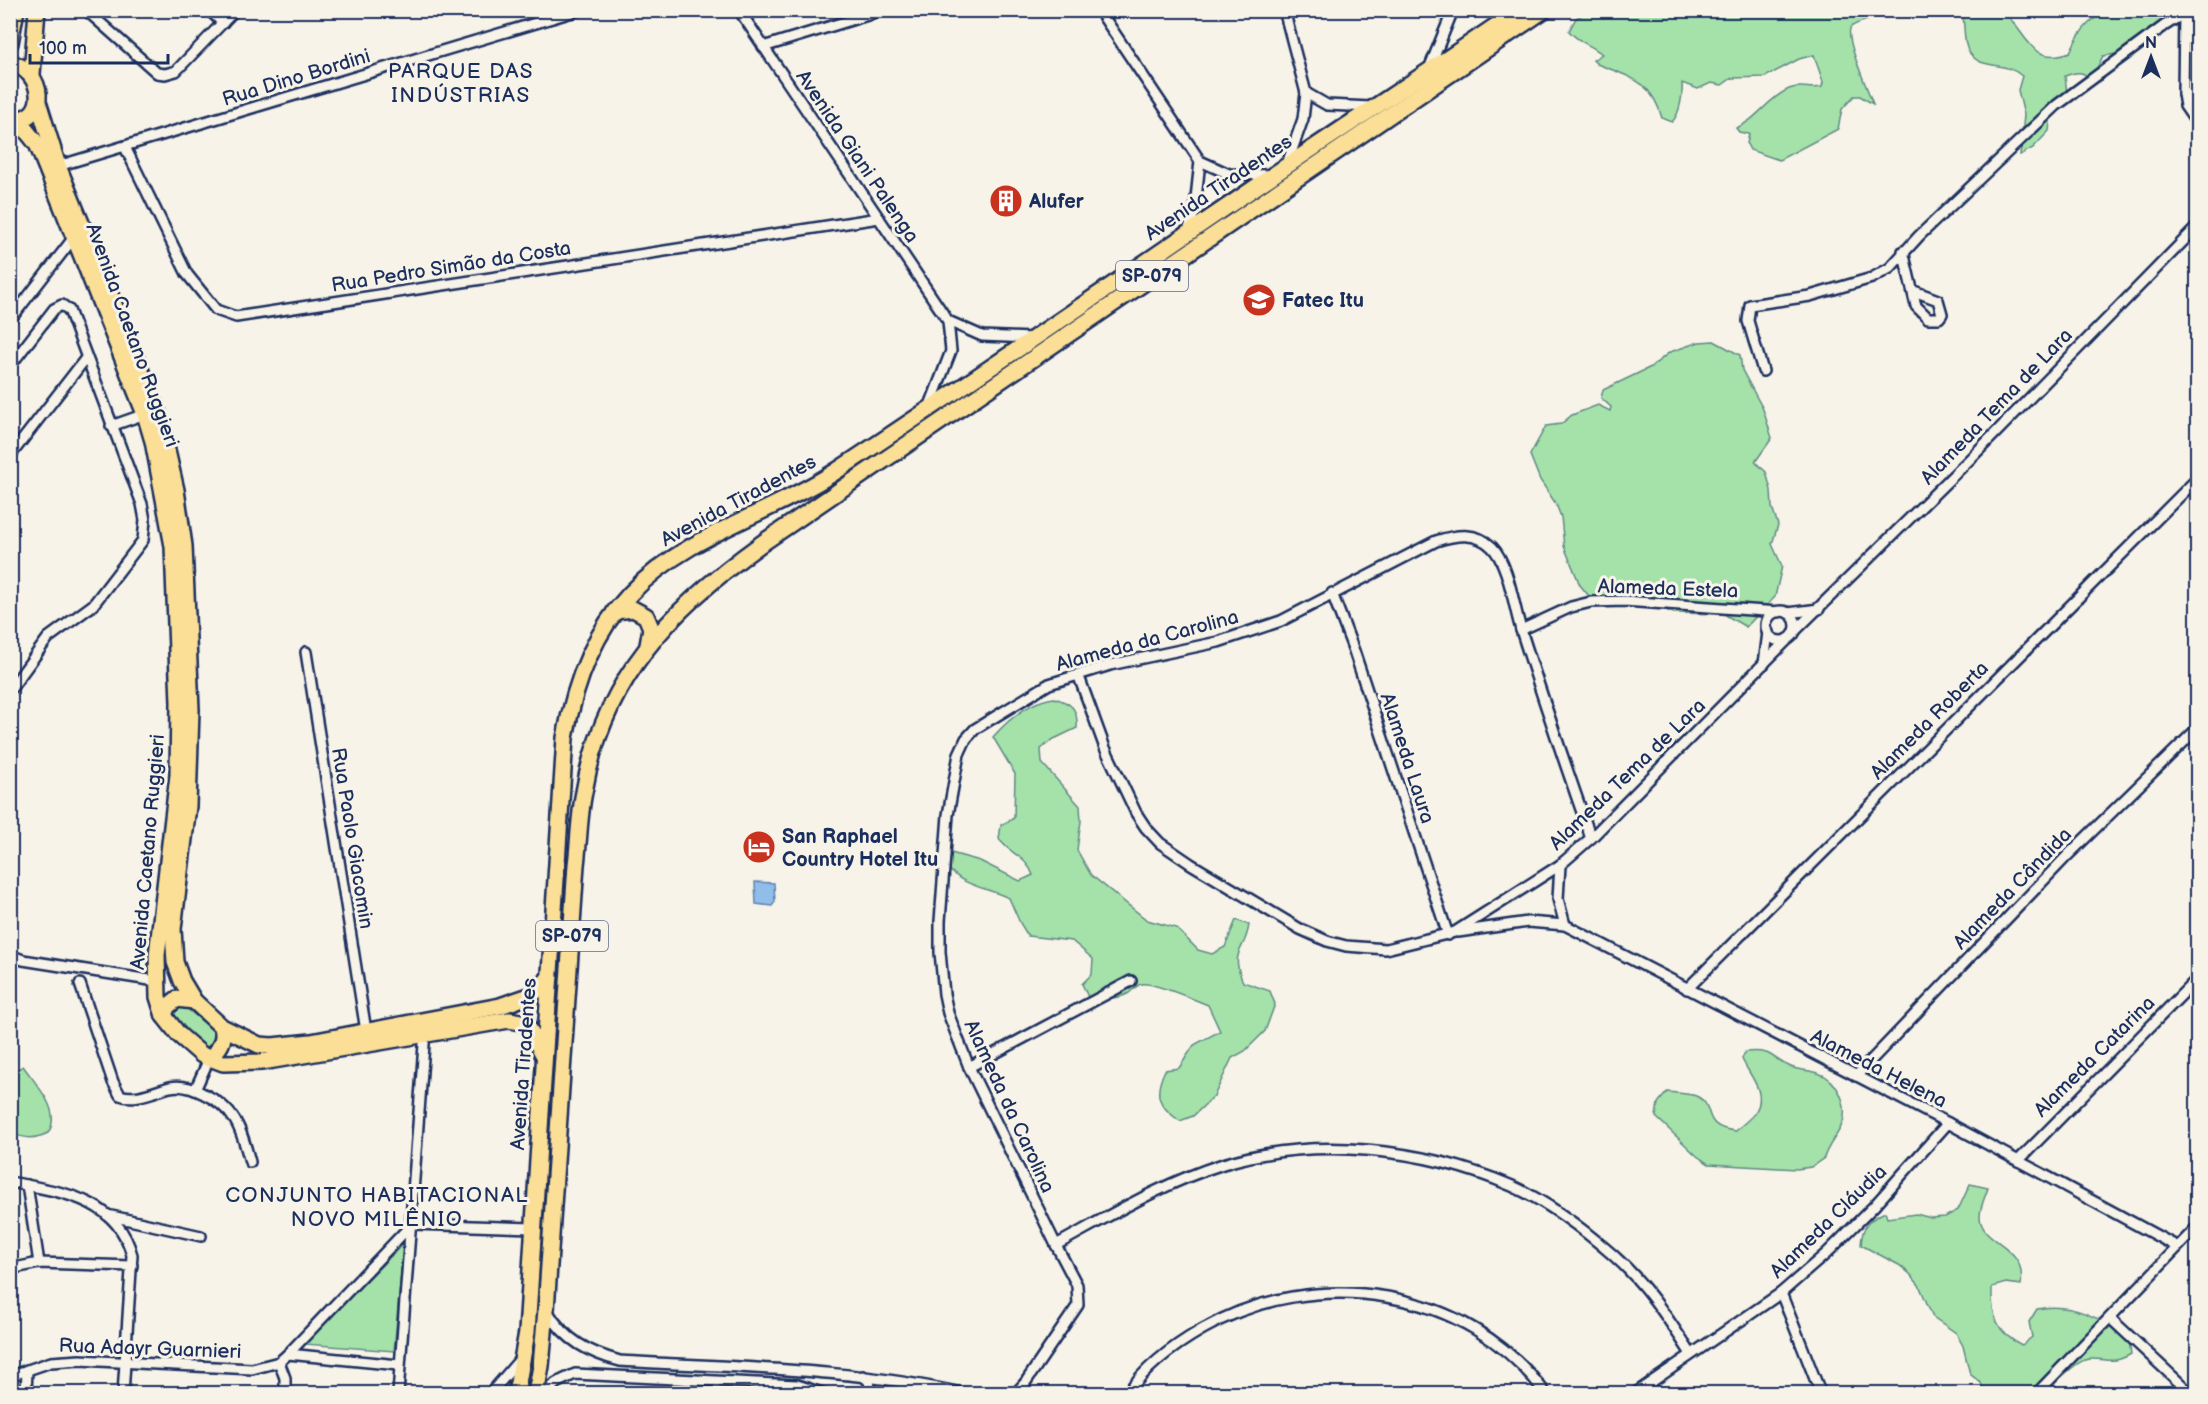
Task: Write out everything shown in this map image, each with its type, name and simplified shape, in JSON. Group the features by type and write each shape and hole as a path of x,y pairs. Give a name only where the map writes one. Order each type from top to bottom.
{"main road":[{"path":"10,43 16,10"},
{"name":"Avenida Caetano Ruggieri","path":"36,10 32,74 38,88 39,105 58,166 159,416 176,490 184,546 190,633 191,758 173,948 182,981 194,1001 222,1027 260,1045 311,1042 366,1031 509,1020 526,1023"},
{"name":"Avenida Tiradentes","path":"536,1394 546,1310 576,865 584,791 598,741 613,700 648,645 692,597 761,544 1544,10"},
{"name":"Avenida Tiradentes","path":"516,1394 525,1354 565,738 568,716 592,650 615,611 630,594 672,558 714,533 773,506 821,480 1427,72 1513,11"},
{"path":"10,63 25,68 32,74"},
{"path":"14,119 33,113 39,105"},
{"name":"Avenida Caetano Ruggieri","path":"14,119 37,144 145,414 153,441 173,546 179,704 178,776 156,981 164,1017 179,1035 209,1059 242,1065 426,1027 500,1006 532,995 550,977"},
{"path":"615,611 633,609 646,616 651,628 648,645"},
{"path":"532,995 526,1006 526,1023 544,1056"},
{"path":"164,1017 167,1007 177,999 194,1001"},
{"path":"209,1059 220,1047 224,1034 222,1027"}],"street":[{"path":"86,10 157,73 165,74 176,70 235,10"},
{"path":"209,10 223,23"},
{"name":"Rua Dino Bordini","path":"58,166 579,10"},
{"name":"Avenida Giani Palenga","path":"739,10 948,321"},
{"path":"763,47 884,10"},
{"path":"1099,10 1200,161 1229,174 1280,171 1303,119 1306,93 1284,10"},
{"path":"1427,72 1453,10"},
{"path":"1763,370 1748,321 1750,305 1810,296 1850,285 1890,268 1903,251 2057,105 2184,12 2198,13"},
{"path":"2184,12 2182,94 2185,106 2198,125"},
{"path":"1306,93 1327,105 1374,107"},
{"path":"2182,94 2198,94"},
{"name":"Rua Pedro Simão da Costa","path":"125,147 187,274 216,310 236,317 879,218"},
{"path":"1187,234 1195,208 1200,161"},
{"name":"Alameda Tema de Lara","path":"1078,674 1104,748 1136,813 1160,843 1290,923 1346,946 1386,949 1451,934 1560,865 1591,838 1795,631 1970,459 2198,226"},
{"path":"10,320 75,236"},
{"path":"1903,251 1914,291"},
{"path":"10,366 54,309 62,305 69,310 142,504 145,520 142,540 93,605 48,638 10,690"},
{"path":"928,409 951,351 948,321 982,336 1034,338"},
{"path":"10,456 86,358"},
{"path":"111,426 145,414"},
{"name":"Alameda Roberta","path":"1687,989 2198,478"},
{"name":"Alameda da Carolina","path":"1015,1394 1025,1383 1078,1305 1077,1285 969,1067 948,1013 940,952 948,815 960,754 966,739 975,729 999,712 1049,684 1078,674 1218,642 1281,621 1436,541 1455,535 1468,535 1482,539 1493,548 1502,562 1521,630 1591,838"},
{"name":"Alameda Laura","path":"1332,593 1358,662 1451,934"},
{"name":"Alameda Estela","path":"1521,630 1571,607 1591,602 1783,612"},
{"name":"Alameda Estela","path":"1748,609 1767,628"},
{"path":"1764,664 1767,628 1773,614 1819,609"},
{"path":"1783,612 1795,620 1795,631"},
{"path":"1767,628 1776,640 1787,640"},
{"name":"Rua Paolo Giacomin","path":"306,651 366,1031"},
{"name":"Alameda Cândida","path":"1856,1076 2067,856 2198,728"},
{"path":"1560,865 1558,899 1565,925"},
{"name":"Alameda Helena","path":"1451,934 1528,922 1565,925 1948,1123 2176,1246"},
{"path":"10,955 23,960 156,981"},
{"name":"Alameda Catarina","path":"2018,1161 2198,978"},
{"path":"969,1067 1131,981"},
{"path":"80,984 113,1082 120,1095 132,1097 174,1086 195,1090 221,1102 237,1122 250,1162"},
{"path":"398,1394 426,1027"},
{"path":"195,1090 209,1059"},
{"name":"Alameda Cláudia","path":"1634,1394 1781,1293 1827,1253 1874,1206 1948,1123"},
{"path":"1056,1245 1155,1190 1226,1163 1301,1151 1361,1150 1391,1153 1477,1172 1514,1187 1563,1216 1614,1256 1659,1304 1691,1354"},
{"path":"10,1182 74,1195 96,1205 127,1237 132,1255 132,1266 123,1394"},
{"path":"27,1185 39,1263"},
{"path":"107,1215 201,1236"},
{"path":"412,1224 533,1228"},
{"name":"Rua Adayr Guarnieri","path":"10,1376 51,1362 124,1362 252,1369 279,1362 412,1224"},
{"path":"2037,1394 2176,1246 2198,1226"},
{"path":"2189,1234 2198,1242"},
{"path":"10,1269 39,1263 132,1266"},
{"path":"1127,1394 1161,1357 1186,1338 1219,1320 1279,1298 1330,1292 1392,1296 1456,1319 1508,1353 1529,1371 1546,1394"},
{"path":"1781,1293 1821,1394"},
{"path":"546,1310 571,1341 594,1354 612,1359 863,1376 910,1381 966,1394"},
{"path":"2110,1318 2184,1387"},
{"path":"288,1354 399,1365"},
{"path":"490,1394 525,1354"},
{"path":"611,1374 612,1359"},
{"path":"279,1362 285,1378 285,1394"},
{"path":"26,1394 27,1370"},
{"path":"546,1394 556,1383 575,1374 797,1385 825,1393 825,1383 830,1373"},
{"path":"863,1376 868,1381 871,1394"},
{"path":"1650,1384 1654,1394"}],"green space":[{"path":"1590,11 1875,11 1874,18 1851,27 1849,32 1853,52 1873,104 1860,96 1854,96 1842,109 1838,129 1779,160 1750,150 1747,144 1749,134 1739,132 1736,128 1750,120 1789,89 1822,87 1823,82 1814,55 1799,59 1765,77 1732,78 1722,85 1711,83 1698,89 1682,83 1680,104 1672,122 1662,118 1646,88 1630,77 1597,64 1593,60 1602,54 1569,31 1576,18"},
{"path":"1962,11 2003,11 2030,45 2046,55 2070,52 2087,25 2096,17 2106,13 2161,11 2164,23 2123,53 2103,56 2091,80 2079,73 2065,76 2067,94 2051,114 2049,131 2033,148 2020,155 2024,115 2018,90 2022,76 2006,68 1984,63 1972,56 1966,44"},
{"path":"1714,341 1740,355 1742,370 1763,409 1772,438 1755,462 1766,472 1771,490 1772,507 1778,525 1772,544 1782,566 1775,597 1746,627 1724,614 1673,613 1647,602 1604,600 1589,596 1580,585 1564,546 1561,517 1556,504 1540,480 1530,455 1546,426 1561,424 1572,415 1598,405 1610,411 1611,407 1601,398 1603,390 1651,367 1670,352 1699,342"},
{"path":"1054,698 1073,708 1077,728 1052,740 1041,749 1042,763 1080,806 1081,821 1077,850 1091,875 1147,920 1176,928 1198,950 1212,954 1225,947 1236,920 1249,925 1239,952 1237,963 1239,971 1243,982 1270,991 1275,1004 1265,1031 1245,1051 1232,1058 1214,1096 1193,1116 1180,1121 1162,1105 1159,1086 1165,1070 1179,1068 1194,1045 1220,1031 1208,1005 1146,984 1120,997 1088,997 1082,984 1092,974 1093,959 1072,941 1028,936 1009,898 967,882 946,866 951,853 980,861 1020,881 1033,875 1022,859 999,839 1001,825 1014,818 1015,774 993,737 1020,712 1037,703"},
{"path":"183,1005 219,1036 209,1049 184,1032 172,1016 174,1007"},
{"path":"1745,1052 1767,1053 1791,1067 1825,1076 1836,1086 1844,1107 1843,1122 1824,1158 1811,1167 1797,1169 1709,1164 1697,1156 1656,1117 1658,1103 1667,1092 1689,1094 1702,1100 1712,1121 1717,1125 1736,1131 1754,1114 1759,1104 1756,1084 1742,1059"},
{"path":"23,1066 46,1098 52,1116 52,1125 48,1133 38,1137 11,1134 11,1073"},
{"path":"1970,1184 1988,1188 1980,1213 1982,1226 1987,1233 2011,1252 2021,1271 2021,1285 2006,1283 1992,1287 1994,1314 2006,1335 2022,1345 2032,1337 2029,1322 2037,1309 2062,1308 2086,1314 2109,1325 2129,1340 2131,1354 2114,1360 2084,1360 2044,1393 1985,1393 1981,1383 1970,1374 1963,1346 1956,1333 1933,1317 1919,1285 1910,1274 1899,1265 1861,1245 1867,1224 1879,1215 1885,1212 1887,1218 1916,1214 1931,1218 1945,1217 1958,1210"},
{"path":"401,1246 403,1251 394,1351 304,1344"}],"water":[{"path":"755,882 774,883 775,902 772,906 756,904"}],"place":[{"name":"Alufer","path":"1006,201"},
{"name":"Fatec Itu","path":"1259,300"},
{"name":"San Raphael Country Hotel Itu","path":"759,847"}],"district":[{"name":"PARQUE DAS INDÚSTRIAS","path":"461,83"},
{"name":"CONJUNTO HABITACIONAL NOVO MILÊNIO","path":"377,1207"}]}
